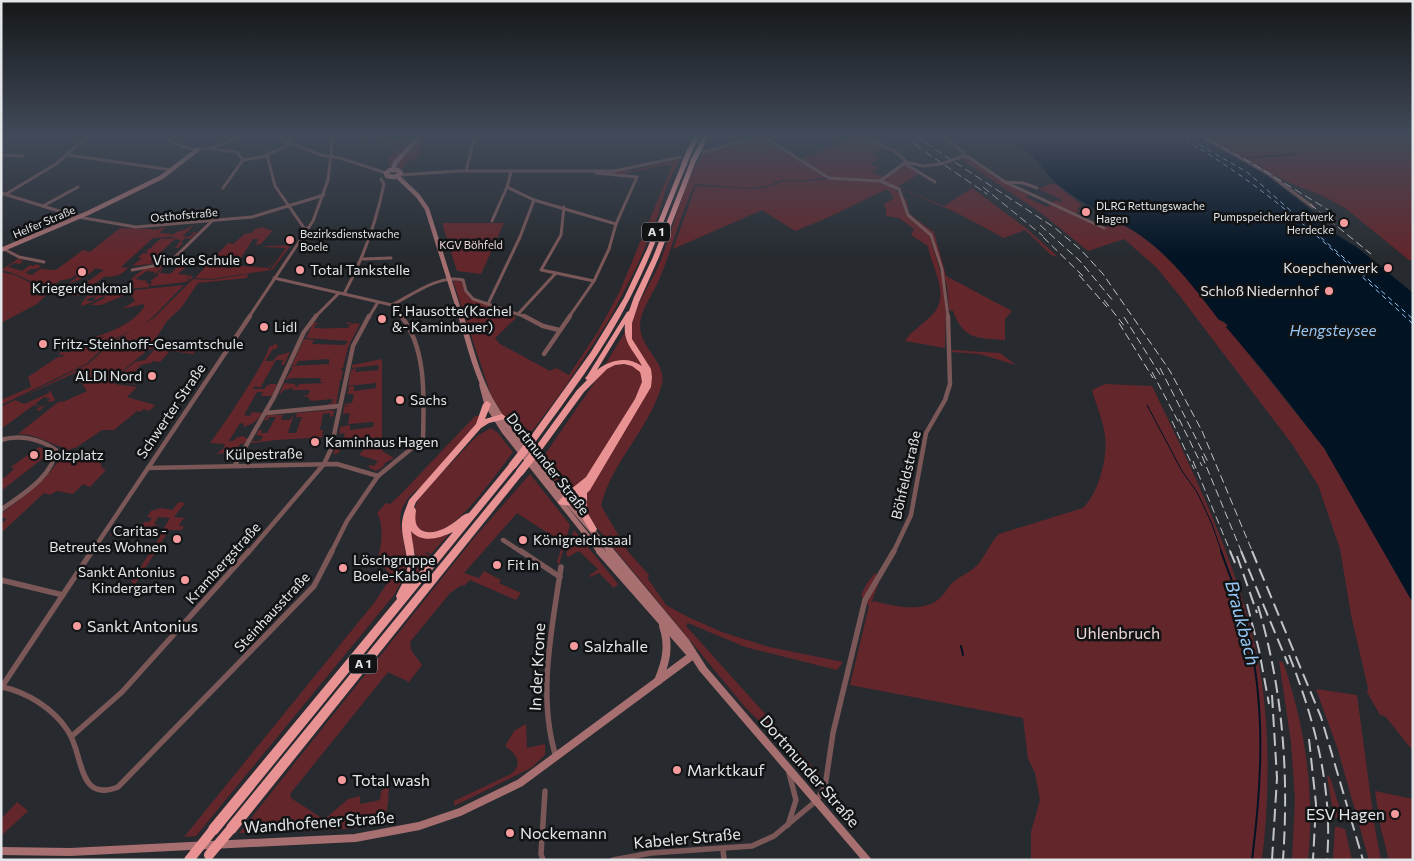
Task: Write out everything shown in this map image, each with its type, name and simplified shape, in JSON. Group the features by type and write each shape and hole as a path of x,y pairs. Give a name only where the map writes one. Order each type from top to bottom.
{"highway":[{"name":"A 1","path":"189,860 513,465 582,372 627,298 653,240 676,176"},
{"name":"A 1","path":"207,857 520,472 580,392 610,347 637,297 659,249 687,176"},
{"path":"593,529 584,512 583,494 647,386 650,376 647,366 631,344 628,331 637,297"},
{"path":"565,501 589,479 638,399 644,385 645,376 640,368 631,362 617,362 608,365 580,392"},
{"path":"352,660 403,592 411,577 413,563 406,532 407,510 413,500 478,426 487,404"},
{"path":"478,426 498,419"},
{"path":"483,502 452,529 438,535 426,535 416,531 411,524 412,509 423,492 474,436 498,419"},
{"path":"565,501 583,494"}],"main road":[{"name":"Helfer Straße","path":"3,249 78,217 160,176"},
{"name":"Dortmunder Straße","path":"397,176 405,186 418,196 427,208 487,404 565,501 602,554 659,619 694,655 787,768 867,860"},
{"name":"Dortmunder Straße","path":"478,370 498,419"},
{"name":"Dortmunder Straße","path":"565,501 593,529 685,641 694,655"},
{"path":"657,683 667,653 664,628 659,619"},
{"name":"Wandhofener Straße","path":"1,851 15,853 70,852 355,838 393,833 432,824 492,799 556,757 694,655"},
{"name":"Wandhofener Straße","path":"1,856 15,853"}],"street":[{"path":"4,193 36,176"},
{"path":"223,188 231,176"},
{"path":"272,176 275,186 304,228 307,229"},
{"name":"Schwerter Straße","path":"2,687 307,229 324,195 328,176"},
{"path":"492,221 510,176"},
{"path":"544,354 559,330 583,299 609,249 616,224 637,177 623,176"},
{"name":"Böhfeldstraße","path":"816,800 825,787 833,733 865,600 871,587 899,543 911,516 926,433 945,400 950,384 946,287 931,235 924,227 908,216 899,189 880,181 829,178 826,176"},
{"path":"880,181 887,176"},
{"path":"924,176 935,182"},
{"path":"997,176 1034,198 1104,228"},
{"path":"1272,176 1313,207"},
{"path":"235,465 266,413 304,332 318,313 342,293 363,259 377,221 384,184 381,179"},
{"path":"1005,182 1023,183 1037,188"},
{"path":"43,206 78,187"},
{"path":"507,187 534,200 564,207 616,224"},
{"name":"Osthofstraße","path":"4,193 78,217 136,227 252,217 324,195"},
{"path":"488,302 520,237 534,200"},
{"path":"564,207 561,234 541,270 594,281"},
{"path":"132,270 168,263 211,222"},
{"path":"3,249 19,257 44,262"},
{"path":"363,259 391,258"},
{"path":"519,313 556,273"},
{"path":"274,278 392,305 449,278 461,279 469,296 473,299 519,313 543,326 559,330"},
{"name":"Krambergstraße","path":"72,736 102,710 212,594 324,464 331,449 353,346 362,327 378,302"},
{"name":"Steinhausstraße","path":"2,687 12,688 46,708 60,720 72,736 83,774 91,787 100,793 108,792 118,786 314,586 348,521 378,476 419,443 424,436 424,378 409,326 392,305"},
{"path":"266,413 304,411 340,406"},
{"path":"1,440 14,436 25,437 53,448 56,450 57,455 54,463 46,471 1,510"},
{"name":"Külpestraße","path":"148,468 324,464 345,465 378,476"},
{"path":"503,540 560,577"},
{"name":"In der Krone","path":"556,757 550,742 547,685 552,625 561,567"},
{"path":"1,580 63,595"},
{"path":"787,768 796,800 788,826"},
{"path":"543,860 545,790"},
{"name":"Kabeler Straße","path":"613,860 651,854 747,847 761,843 788,826 816,800"},
{"path":"723,849 724,860"}],"green space":[{"path":"668,176 671,176 658,216 638,264 610,318 563,390 533,430 522,439 506,420 491,395 453,281 461,281 470,299 509,312 516,318 495,338 500,344 550,371 556,368 569,375 597,333 619,293"},
{"path":"691,176 826,177 804,181 781,180 767,186 750,188 695,184 659,280 644,308 640,326 644,341 661,369 662,384 649,416 613,475 601,506 629,553 649,575 648,579 666,605 722,632 769,647 843,662 837,670 745,647 688,623 686,626 820,775 818,780 813,782 795,764 787,747 773,731 769,731 745,707 594,524 586,511 587,494 652,377 647,364 632,340 632,320 664,253"},
{"path":"830,176 883,177 879,179"},
{"path":"889,176 915,176 897,187 944,206 972,188 1027,229 1058,257 1051,255 1025,230 1004,238 955,212 882,181"},
{"path":"986,176 993,176 1028,195 1026,197 1047,207 1056,200 1060,202 1063,200 1038,189 1054,183 1082,205 1077,209 1080,211 1074,215 1104,228 1115,221 1131,229 1160,251 1220,320 1228,326 1226,326 1324,448 1413,603 1413,751 1385,716 1380,715 1367,692 1368,688 1351,615 1340,549 1318,485 1292,444 1156,267 1124,239 1088,251 1041,213"},
{"path":"1276,176 1413,176 1413,260 1409,260 1345,208 1323,196"},
{"path":"826,179 877,182 893,188 900,194 906,214 929,234 942,277 946,302 945,348 905,341 933,314 938,306 940,289 928,246 911,235 914,229 899,218 886,216 886,208 883,205 894,198 887,189 795,231 762,210 673,249 695,188 698,186 751,189 764,188 784,181 803,182"},
{"path":"901,192 907,202 909,214 934,232 946,276 1012,311 1005,319 1005,340 973,336 962,327 953,311 949,310 947,286 932,234 909,215"},
{"name":"KGV Böhfeld","path":"442,223 504,223 481,274 457,271"},
{"path":"194,225 183,236 189,237 194,232 197,232 190,239 185,238 178,248 175,248 181,240 175,239 150,262 156,263 159,260 163,260 159,263 132,266 142,258 138,258 143,253 148,254 145,252 152,248 163,237 163,239 178,238 170,237"},
{"path":"166,227 159,233 173,234 169,237 153,238 121,267 127,268 131,265 119,275 104,277 94,284 112,286 106,286 108,287 103,292 73,296 70,294 104,270 94,268 85,277 67,285 78,276 75,275 72,278 59,281 52,288 1,270 18,259 23,260 20,264 14,263 8,267 22,271 30,265 34,266 36,264 41,266 25,273 32,275 40,269 56,270 83,250 90,252 120,228 152,230"},
{"path":"263,227 273,230 261,244 256,245 258,239 253,239 236,266 220,270 241,266 268,268 274,261 268,270 270,270 286,248 264,247 291,245 272,270 210,279 195,278 228,243 233,244 245,234 252,233 255,229"},
{"path":"185,260 199,266 186,267 178,274 188,275 189,277 193,273 191,276 193,277 190,280 151,286 150,284 153,282 150,281 159,275 157,274 164,266 160,273 170,274"},
{"path":"164,265 153,276 155,272 147,271 135,279 148,281 145,283 148,283 150,287 105,291 109,288 108,290 124,286 145,268"},
{"path":"1,272 15,275 33,284 34,289 38,291 45,289 35,288 36,285 50,291 37,304 1,323"},
{"path":"248,274 247,278 198,283 181,308 167,321 153,343 220,353 196,350 193,354 170,351 160,362 153,361 141,365 125,382 140,385 115,382 120,374 135,362 145,360 155,349 149,349 114,378 115,384 137,387 127,397 155,405 149,411 143,409 141,412 137,411 114,430 102,430 77,447 61,453 61,450 69,449 32,436 18,434 57,403 87,391 75,373 19,398 88,364 115,340 154,318 193,279 211,280"},
{"path":"184,285 153,317 141,326 112,340 86,364 1,405 1,400 31,387 28,377 58,357 65,357 62,356 65,354 59,355 60,352 70,352 88,342 106,336 88,340 119,328 139,314 144,304 122,309 135,301 130,293 135,290"},
{"path":"126,291 125,295 101,305 90,305 105,298 104,296 96,300 94,299 97,296 89,298 86,301 95,301 82,306 81,304 87,296"},
{"path":"347,322 352,323 350,326 354,323 360,324 348,347 343,368 341,368 343,370 341,380 338,382 340,382 336,405 327,406 332,403 333,399 311,401 308,397 302,396 308,395 310,390 293,390 293,388 284,390 279,395 284,383 295,384 296,387 300,384 326,383 320,382 321,378 291,378 285,380 292,369 291,366 329,364 329,359 298,361 296,365 292,365 304,339 314,340 312,344 345,345 348,341 306,338 313,323 321,323 316,324 314,328 348,328 350,324 346,324"},
{"path":"625,332 646,368 623,360 605,365"},
{"path":"275,343 278,346 276,349 273,349 265,361 273,361 277,356 290,352 284,365 281,365 283,360 276,360 260,388 255,386 253,389 264,389 268,384 268,387 270,384 277,384 272,396 261,396 263,392 257,392 244,415 250,416 252,412 262,413 249,425 243,427 244,424 240,423 229,441 242,436 248,439 244,444 240,444 238,448 242,449 235,461 227,462 233,458 236,452 216,454 223,449 225,444 210,443 254,377 269,346 273,346"},
{"path":"952,350 1000,353 1016,365 979,354 952,352"},
{"path":"382,359 382,451 394,458 376,471 368,467 370,465 374,466 378,461 359,455 365,448 353,444 350,440 340,446 339,453 333,454 338,440 343,439 345,433 339,434 340,427 350,425 350,430 373,427 374,422 348,424 350,413 343,414 344,407 351,405 344,406 345,404 352,403 354,394 347,394 348,387 354,386 354,391 376,388 376,383 348,386 351,370 356,368 355,372 378,370 379,365 352,368 352,365"},
{"path":"616,364 637,368 642,374 641,387 628,413 585,479 572,489 561,488 539,463 599,376 603,371"},
{"name":"Uhlenbruch","path":"1105,384 1152,386 1186,457 1218,531 1245,607 1255,645 1265,705 1268,771 1262,860 1031,860 1031,832 1040,800 1035,773 1028,759 1023,718 850,685 869,606 861,595 875,573 880,580 871,603 874,601 909,607 926,606 941,597 954,582 977,565 999,534 1083,508 1089,501 1098,484 1104,464 1106,444 1103,424 1092,390"},
{"path":"50,390 54,401 47,402 50,399 44,397 35,404 41,407 47,404 39,411 36,410 40,407 34,405 1,429 1,407 15,400 24,404 49,393"},
{"path":"334,411 333,416 330,417 330,413 323,414 320,430 323,430 322,437 329,437 251,443 252,441 260,441 263,436 256,435 259,430 262,430 261,433 267,433 276,417 264,420 268,415 283,415 281,420 290,420 294,414 288,433 296,433 302,417 296,417 297,413"},
{"path":"475,416 480,416 477,424 403,505 400,524 406,555 406,567 403,578 394,595 196,836 184,837 374,603 390,579 389,573 377,560 382,536 381,523 377,513 386,503 390,504 402,493"},
{"path":"491,428 498,433 513,452 479,496 459,518 440,531 425,532 417,529 412,516 418,500 477,436"},
{"path":"39,447 51,452 51,460 42,459 1,491 1,477 4,478 14,469 11,467"},
{"path":"76,453 100,462 102,468 106,470 90,487 83,484 73,494 57,491 50,495 44,493 1,533 1,524 7,519 1,517 1,514 49,474 61,456"},
{"path":"530,474 570,525 559,565 557,562 563,543 517,513 464,573 479,578 484,571 501,580 499,583 521,593 516,600 470,580 464,586 462,585 450,593 410,642 411,650 422,665 409,682 388,672 290,794 291,798 320,817 326,818 348,799 360,796 360,804 380,800 381,791 389,786 387,811 380,824 344,829 239,833 474,538"},
{"path":"179,502 185,503 174,517 186,518 182,520 179,526 184,526 182,530 169,530 132,589 129,590 133,582 131,582 161,535 115,533 113,536 110,535 112,532 161,533 170,518 158,517 154,524 159,525 140,529 144,522 149,522 152,518 147,517 151,511 161,508 172,510"},
{"path":"410,529 412,532 449,534 431,554 425,553 430,556 415,576 418,561"},
{"path":"574,530 618,584 614,588 599,573 589,576 598,569 579,551 568,557 566,555"},
{"path":"1279,661 1283,662 1291,686 1306,760 1310,809 1308,860 1292,860 1295,799 1291,742"},
{"path":"1316,689 1357,695 1381,860 1369,860 1338,750"},
{"path":"526,724 527,748 545,744 545,755 531,768 454,806 454,801 511,774 515,770 518,762 517,759 505,746 514,731"},
{"path":"1327,776 1330,777 1343,819 1334,817"},
{"name":"ESV Hagen","path":"1375,791 1413,799 1413,860 1389,860 1381,829"},
{"path":"17,802 28,811 1,836 1,819"},
{"path":"1335,826 1345,829 1352,860 1333,860"}],"water":[{"name":"Hengsteysee","path":"1050,176 1267,176 1319,216 1321,222 1336,232 1334,233 1358,248 1413,293 1413,603 1324,448 1266,374 1226,327 1228,325 1219,320 1197,291 1160,251 1131,229 1107,217 1055,182"}],"waterway":[{"name":"Braukbach","path":"1147,405 1182,471 1197,492 1212,524 1222,553"},
{"name":"Braukbach","path":"1221,551 1245,618 1253,657 1260,715 1260,773 1252,860"},
{"path":"961,646 963,655"}],"ferry route":[{"path":"1241,176 1301,222 1413,324"},
{"path":"1252,176 1413,319"}],"railway":[{"path":"961,176 987,194"},
{"path":"976,176 1055,228 1081,250 1103,274 1170,371 1202,431 1253,553"},
{"path":"1273,176 1335,214"},
{"path":"983,187 1043,236"},
{"path":"1310,204 1371,254"},
{"path":"1040,225 1080,261 1114,302"},
{"path":"1043,237 1086,279"},
{"path":"1079,275 1107,307"},
{"path":"1104,300 1125,327"},
{"path":"1124,317 1161,376"},
{"path":"1119,323 1153,378"},
{"path":"1160,368 1208,462"},
{"path":"1152,372 1180,425"},
{"path":"1179,419 1202,466"},
{"path":"1172,421 1194,469"},
{"path":"1202,456 1242,553"},
{"path":"1193,461 1231,553"},
{"path":"1230,551 1235,563"},
{"path":"1241,551 1288,664"},
{"path":"1252,551 1321,717 1363,860"},
{"path":"1237,556 1257,613"},
{"path":"1247,604 1259,650 1269,704"},
{"path":"1258,606 1273,669 1282,732 1285,795 1283,860"},
{"path":"1289,655 1307,705 1320,756 1327,807 1327,860"},
{"path":"1272,695 1277,778 1272,860"},
{"path":"1309,739 1316,804 1313,860"}],"place":[{"name":"DLRG Rettungswache Hagen","path":"1086,212"},
{"name":"Pumpspeicherkraftwerk Herdecke","path":"1344,223"},
{"name":"Bezirksdienstwache Boele","path":"290,240"},
{"name":"Vincke Schule","path":"250,260"},
{"name":"Koepchenwerk","path":"1388,268"},
{"name":"Total Tankstelle","path":"300,270"},
{"name":"Kriegerdenkmal","path":"82,272"},
{"name":"Schloß Niedernhof","path":"1329,291"},
{"name":"F. Hausotte(Kachel &- Kaminbauer)","path":"382,319"},
{"name":"Lidl","path":"264,327"},
{"name":"Fritz-Steinhoff-Gesamtschule","path":"43,344"},
{"name":"ALDI Nord","path":"152,376"},
{"name":"Sachs","path":"400,400"},
{"name":"Kaminhaus Hagen","path":"315,442"},
{"name":"Bolzplatz","path":"34,455"},
{"name":"Caritas - Betreutes Wohnen","path":"177,539"},
{"name":"Königreichssaal","path":"523,540"},
{"name":"Fit In","path":"497,565"},
{"name":"Löschgruppe Boele-Kabel","path":"343,568"},
{"name":"Sankt Antonius Kindergarten","path":"185,580"},
{"name":"Sankt Antonius","path":"77,626"},
{"name":"Salzhalle","path":"574,646"},
{"name":"Marktkauf","path":"677,770"},
{"name":"Total wash","path":"342,780"},
{"name":"ESV Hagen","path":"1395,814"},
{"name":"Nockemann","path":"510,833"}]}
